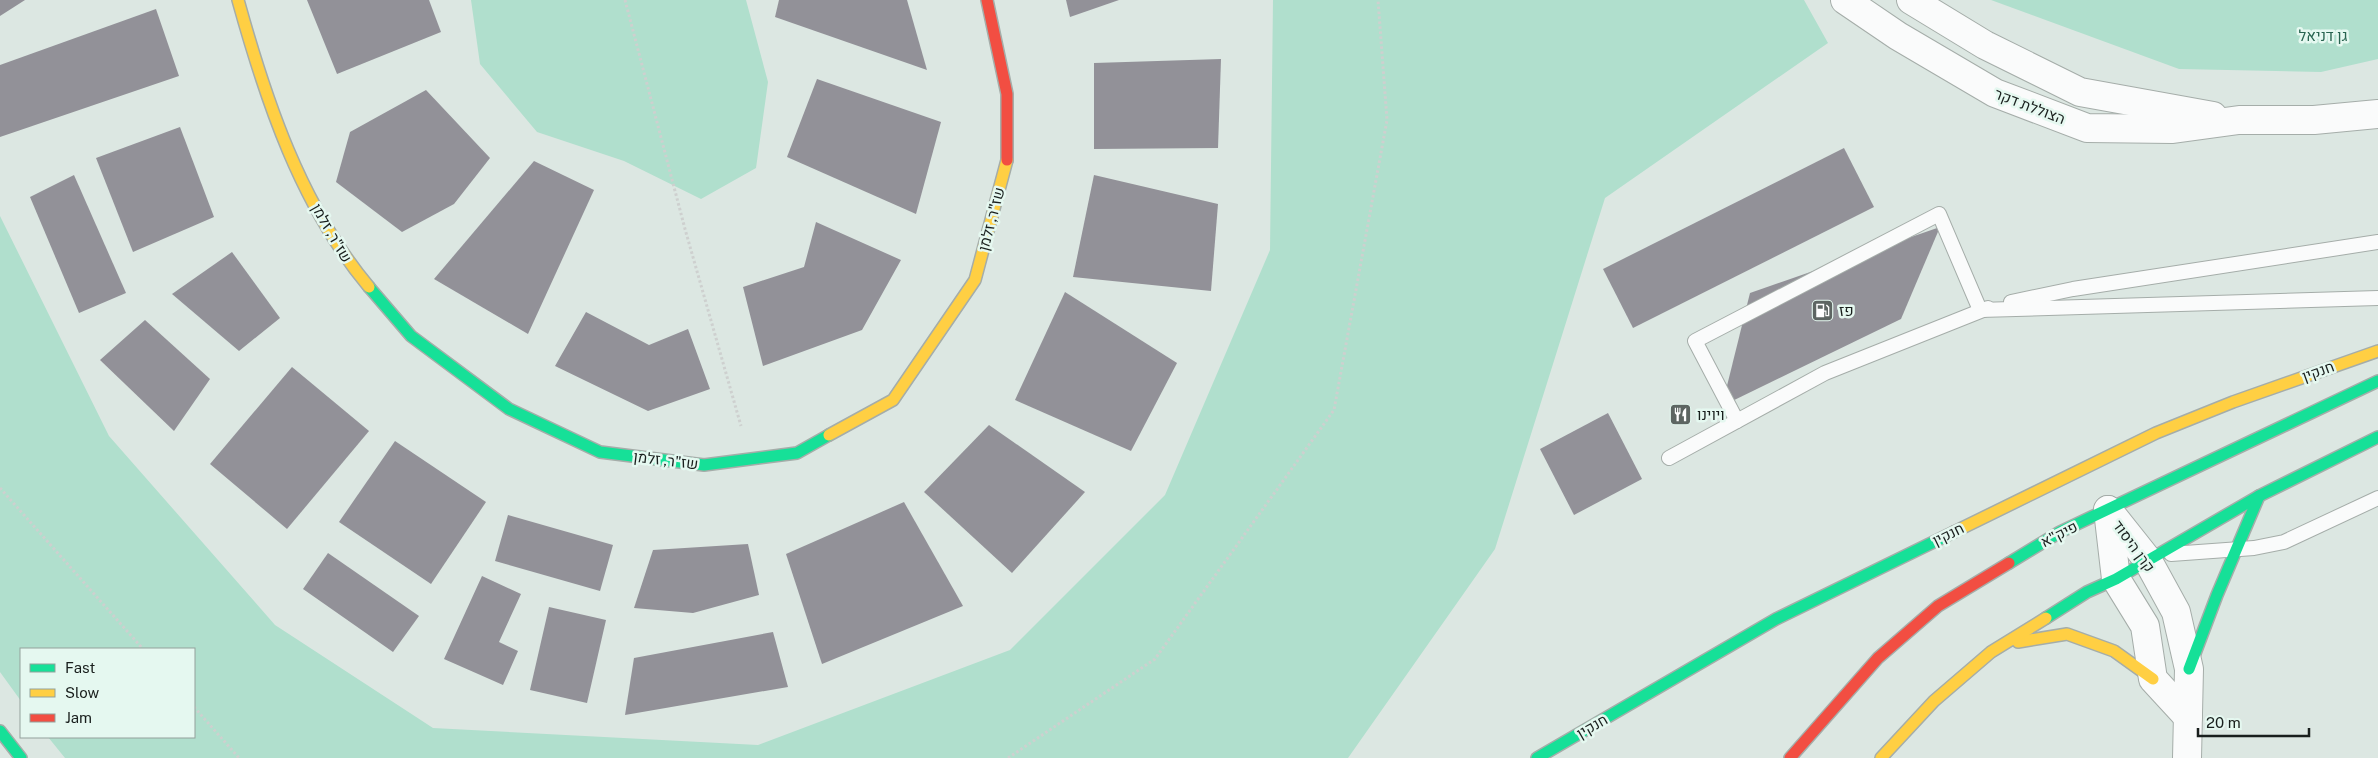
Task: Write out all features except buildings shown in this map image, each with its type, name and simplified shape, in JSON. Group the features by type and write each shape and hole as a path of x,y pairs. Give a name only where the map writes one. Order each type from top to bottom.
{"main road":[{"name":"שז\"ר, זלמן","path":"238,0 258,71 294,165 345,258 411,336 509,409 600,452 704,465 797,453 893,400 975,280 1007,159 1007,94 987,0"},
{"name":"חנקין","path":"1538,758 1776,619 2156,433 2242,398 2378,351"},
{"name":"פיק\"א","path":"1790,758 1878,658 1938,606 2060,532 2378,381"},
{"path":"1881,758 1934,701 1991,652 2087,592 2116,579 2259,496 2378,437"},
{"path":"2189,669 2259,496"},
{"path":"1991,652 2019,642 2067,634 2114,651 2153,680"},
{"path":"0,730 21,758"}],"street":[{"name":"הצוללת דקר","path":"1845,0 1898,36 1995,93 2087,128 2173,129 2239,120 2314,120 2378,114"},
{"name":"הצוללת דקר","path":"1911,0 1985,44 2080,92 2239,120"},
{"name":"קרן היסוד","path":"2108,510 2151,557 2176,612 2189,669 2187,758"},
{"name":"קרן היסוד","path":"2108,510 2116,579 2145,626 2153,680"},
{"path":"2153,680 2188,717"}],"lane":[{"path":"1737,420 1695,341 1939,214 1980,310"},
{"path":"1669,458 1825,373 1980,310 2073,288 2378,242"},
{"path":"1980,310 2378,298"},
{"path":"2151,557 2236,549 2284,542 2378,498"}],"path":[{"path":"625,0 685,229 751,458"},
{"path":"1008,758 1155,659 1334,410 1387,120 1378,0"},
{"path":"0,488 142,648"},
{"path":"195,708 239,758"}],"green space":[{"path":"471,0 746,0 768,82 756,168 701,199 624,161 537,132 480,64"},
{"path":"1273,0 1804,0 1828,43 1605,198 1495,549 1348,758 65,758 49,738 195,738 195,648 20,648 20,700 0,672 0,216 109,436 275,625 433,728 758,745 1010,650 1165,495 1270,250"},
{"name":"גן דניאל","path":"1991,0 2378,0 2378,59 2321,72 2179,69"}],"traffic: fast":[{"path":"369,287 411,336 509,409 600,452 704,465 797,453 829,435"},
{"path":"2009,563 2060,532 2378,381"},
{"path":"2046,618 2087,592 2116,579 2259,496 2378,437"},
{"path":"2189,669 2217,595 2259,496"},
{"path":"1537,758 1776,619 1954,532"},
{"path":"0,731 21,758"}],"traffic: slow":[{"path":"238,0 274,114 305,187 345,256 369,287"},
{"path":"829,435 893,400 975,280 1007,160"},
{"path":"1954,532 2156,433 2233,402 2378,351"},
{"path":"1881,758 1934,701 1991,652 2046,618"},
{"path":"2018,642 2067,634 2114,651 2153,679"}],"traffic: jam":[{"path":"987,0 1007,94 1007,160"},
{"path":"1790,758 1878,658 1938,606 2009,563"}],"place":[{"name":"פז","path":"1823,310"},
{"name":"ויוינו","path":"1681,414"}]}
